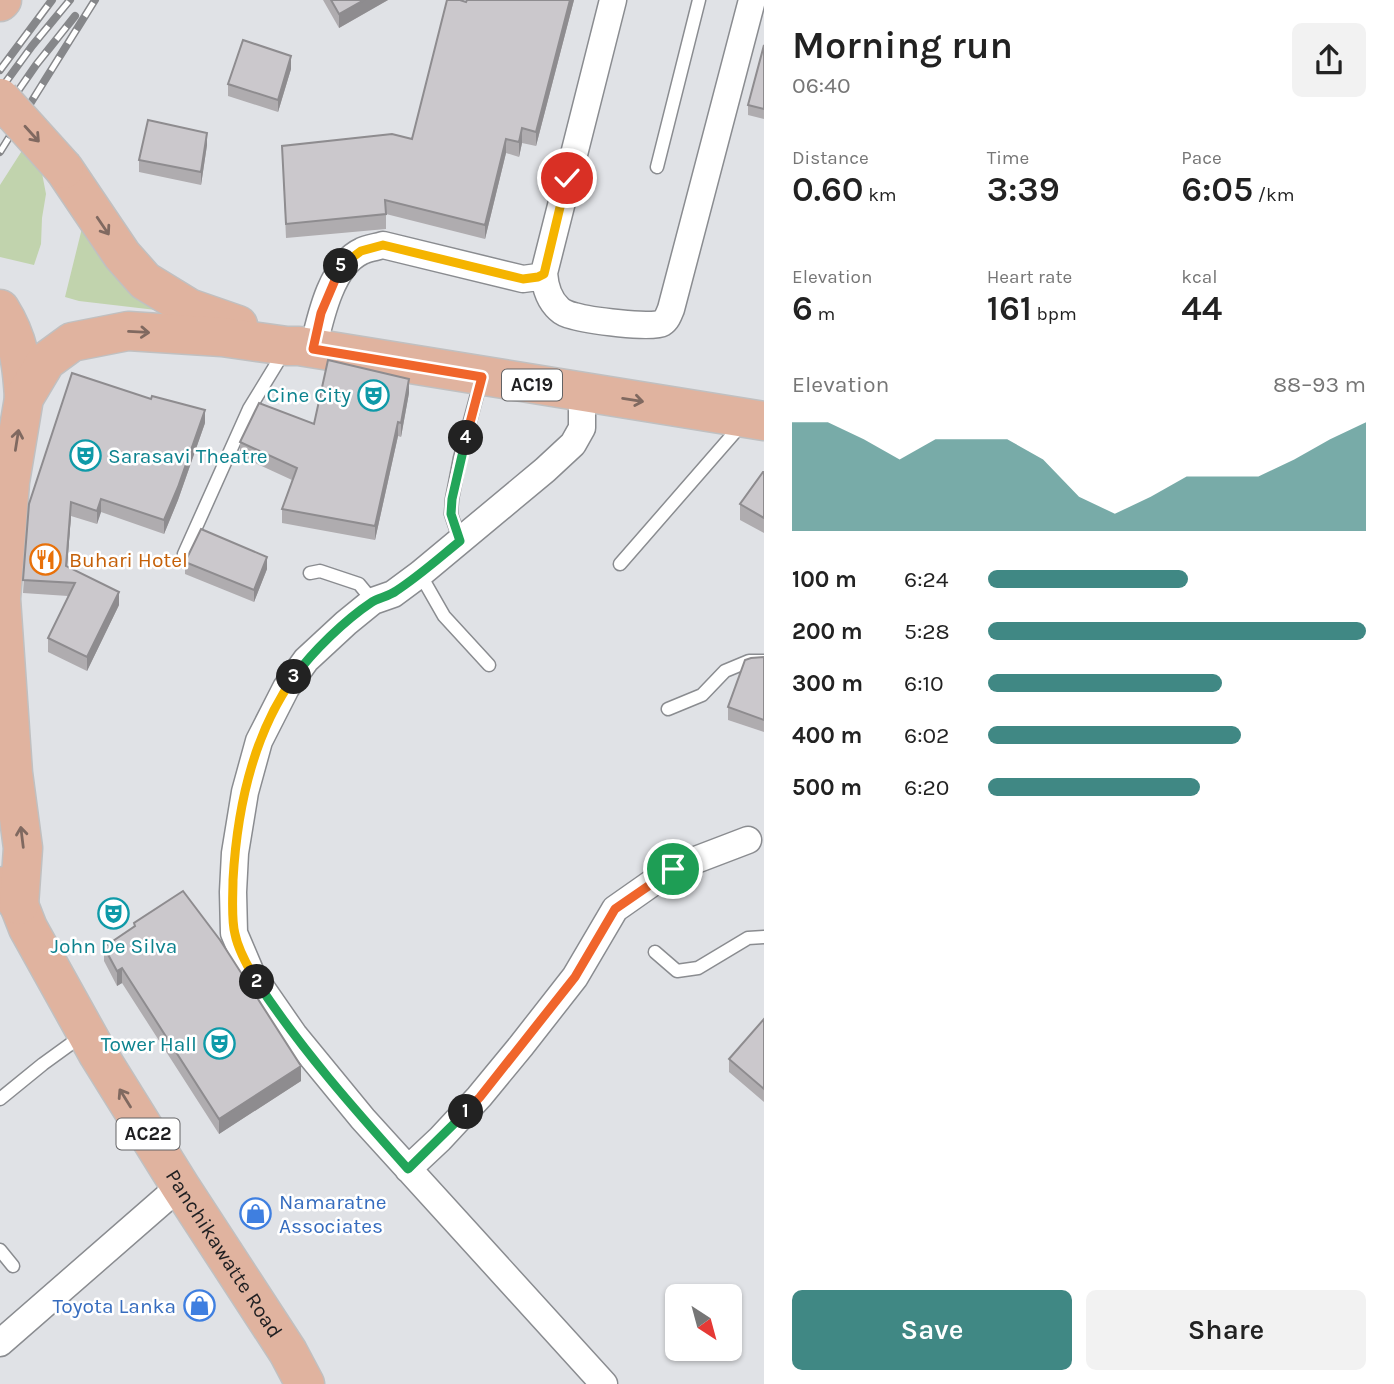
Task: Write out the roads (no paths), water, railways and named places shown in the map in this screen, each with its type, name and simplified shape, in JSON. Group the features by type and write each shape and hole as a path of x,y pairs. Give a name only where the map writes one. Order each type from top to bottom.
{"main road":[{"path":"0,98 64,169 122,254 145,281 189,308 300,347"},
{"name":"Panchikawatte Road","path":"0,309 9,323 22,361 24,398 10,481 1,600 13,773 23,848 9,892 98,1054 288,1352 305,1384"},
{"name":"Panchikawatte Road","path":"24,398 46,360 72,342 128,331 222,337 300,347"},
{"name":"AC19","path":"300,347 756,420"}],"street":[{"path":"533,276 612,0"},
{"path":"300,347 321,313 341,266 361,251 383,245 533,276 547,290 559,309 572,316 646,326 662,323 671,309 752,0"},
{"path":"582,392 582,428 573,444 420,574 393,594 373,601 346,623 306,660 286,688 259,741 245,792 235,853 233,892 234,933 251,973 294,1035 363,1119 604,1384"},
{"path":"408,1169 480,1097 504,1067 575,977 615,909 673,869 748,840"},
{"path":"0,1343 180,1186"}],"lane":[{"path":"657,167 699,0"},
{"path":"184,554 250,409 300,347"},
{"path":"460,541 451,514 452,499 482,377"},
{"path":"620,564 756,420"},
{"path":"310,573 320,570 359,584 373,601"},
{"path":"420,574 444,616 489,665"},
{"path":"668,709 702,695 725,671 750,661 764,661"},
{"path":"656,952 677,971 698,968 748,938 764,937"},
{"path":"0,1099 86,1033"},
{"path":"0,1250 13,1266"}],"railway":[{"path":"0,70 52,0"},
{"path":"0,90 70,0"},
{"path":"0,152 95,0"},
{"path":"0,117 75,16"}],"place":[{"name":"Cine City","path":"374,395"},
{"name":"Sarasavi Theatre","path":"85,456"},
{"name":"Buhari Hotel","path":"46,560"},
{"name":"John De Silva","path":"114,914"},
{"name":"Tower Hall","path":"220,1044"},
{"name":"Namaratne Associates","path":"256,1214"},
{"name":"Toyota Lanka","path":"199,1306"}]}
